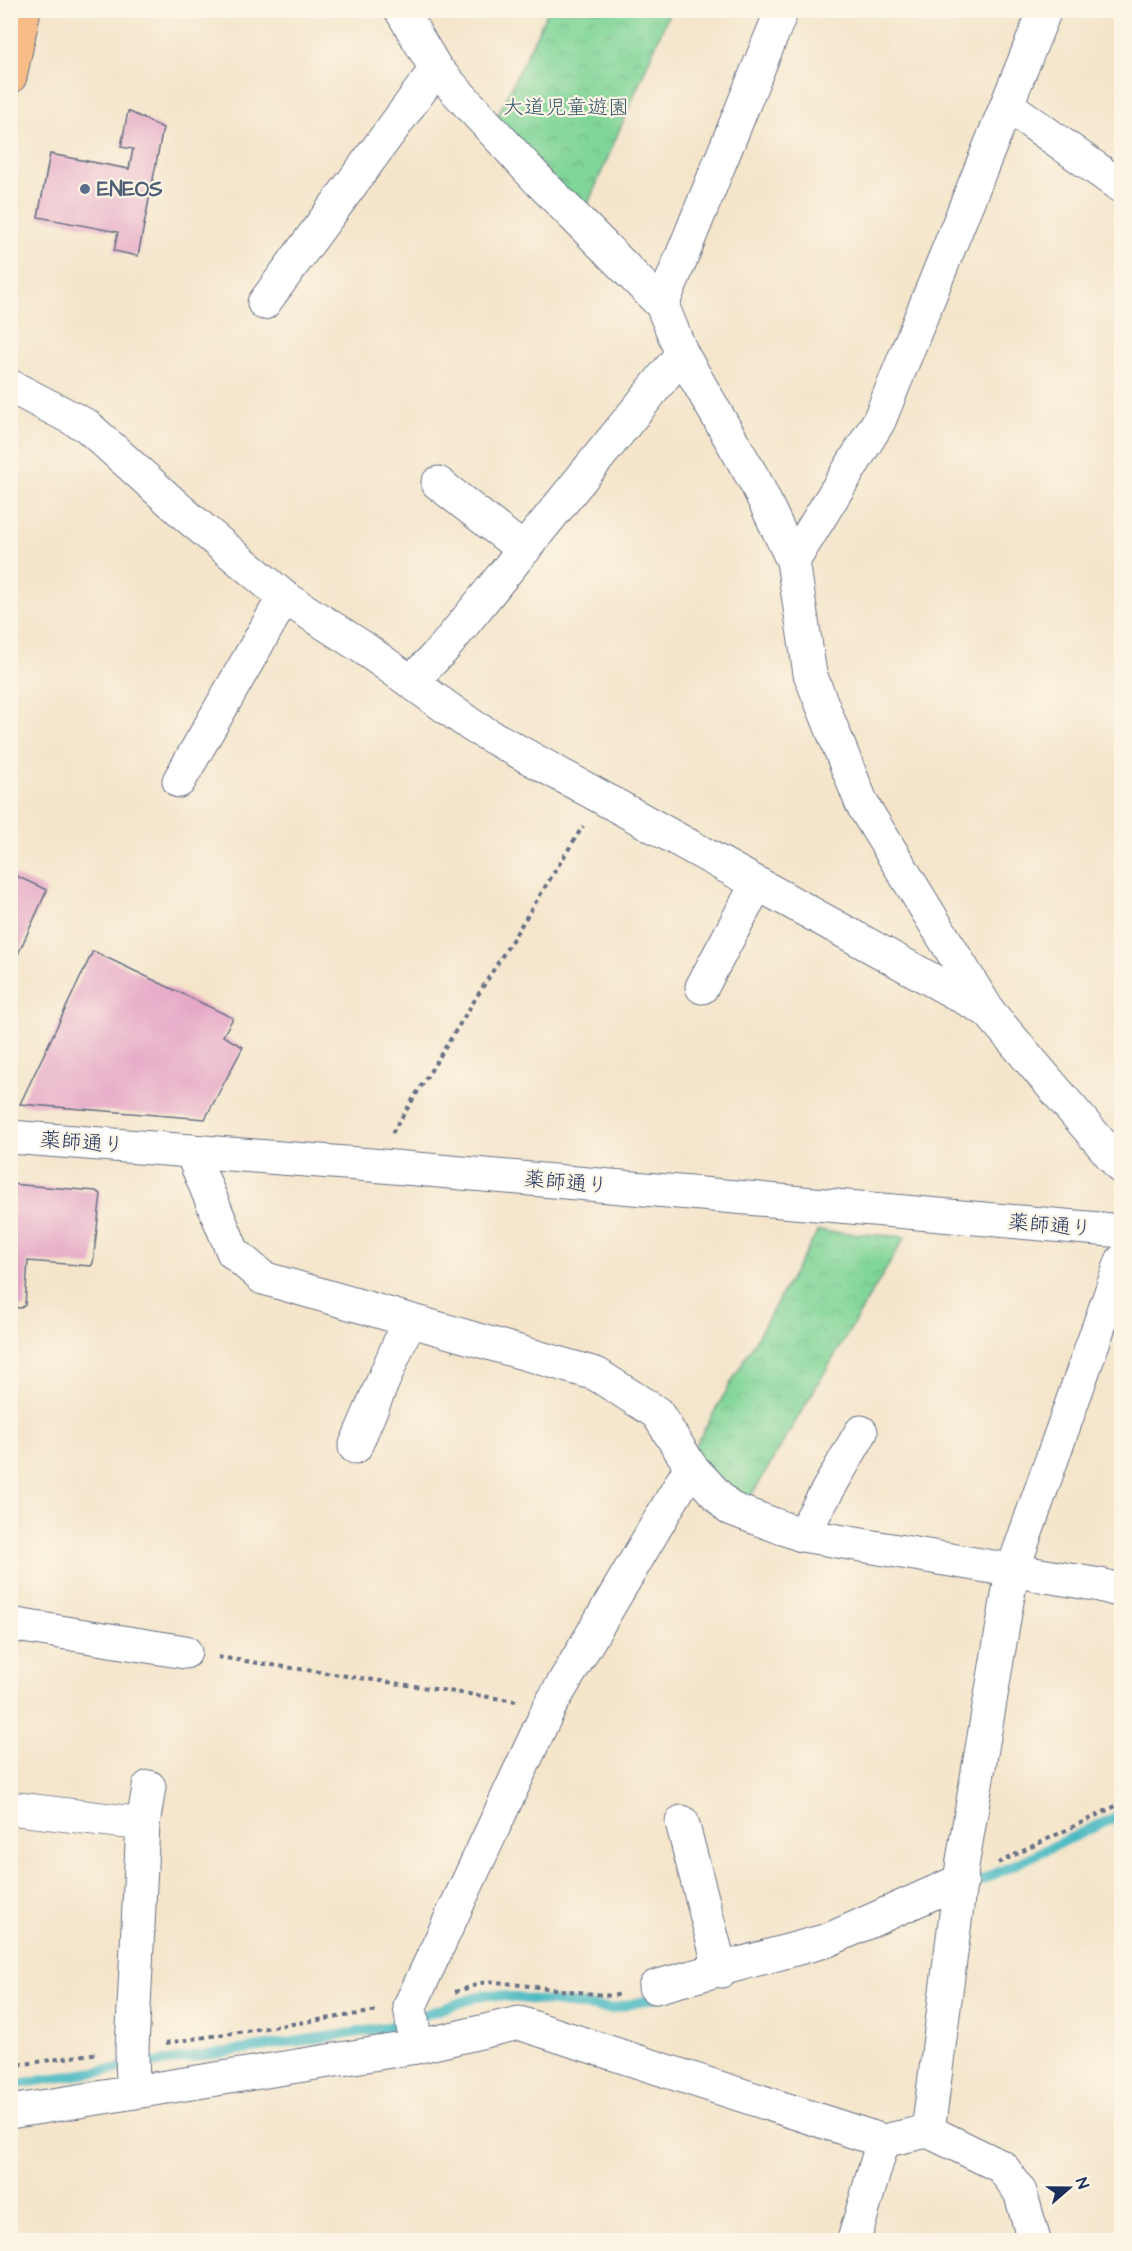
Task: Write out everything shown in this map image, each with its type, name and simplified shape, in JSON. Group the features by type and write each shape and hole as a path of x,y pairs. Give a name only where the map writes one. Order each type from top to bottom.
{"main road":[{"path":"10,77 24,10"}],"street":[{"path":"401,10 436,69 540,182 662,304 682,354 756,483 793,561 810,674 862,804 990,1012 1122,1168"},
{"path":"662,304 782,10"},
{"path":"793,561 879,421 1045,10"},
{"path":"264,303 436,69"},
{"path":"1007,105 1122,187"},
{"path":"411,682 444,648 682,354"},
{"path":"10,386 87,426 188,517 284,597 474,727 990,1012"},
{"path":"438,483 524,550"},
{"path":"179,781 284,597"},
{"path":"702,987 757,884"},
{"name":"薬師通り","path":"10,1137 371,1165 1122,1231"},
{"path":"191,1151 233,1252 263,1278 596,1374 657,1413 691,1467 729,1508 802,1535 1100,1585 1122,1591"},
{"path":"928,2132 961,1890 1012,1572 1122,1261"},
{"path":"354,1447 409,1320"},
{"path":"802,1535 861,1432"},
{"path":"416,2047 410,2006 550,1706 691,1467"},
{"path":"10,1624 185,1652"},
{"path":"133,2091 132,2052 143,1824 149,1787"},
{"path":"10,1809 143,1824"},
{"path":"682,1822 721,1971"},
{"path":"655,1987 721,1971 828,1940 961,1890"},
{"path":"10,2112 416,2047 519,2023 883,2141 928,2132 1002,2167 1020,2192 1034,2241"},
{"path":"854,2241 883,2141"}],"path":[{"path":"371,1165 601,797"},
{"path":"185,1652 550,1706"},
{"path":"961,1890 1122,1803"},
{"path":"10,2066 132,2052 410,2006"}],"green space":[{"name":"大道児童遊園","path":"548,11 670,11 585,211 496,119"},
{"path":"818,1231 905,1237 749,1500 702,1465 692,1451"}],"building":[{"path":"128,111 163,128 138,256 114,251 118,232 38,217 50,154 129,169 133,149 121,147"},
{"path":"10,873 47,890 10,972"},
{"path":"93,951 233,1018 223,1036 243,1047 205,1119 20,1104"},
{"path":"10,1184 96,1191 101,1194 91,1266 28,1261 25,1305 21,1308 10,1307"}],"waterway":[{"path":"967,1887 1122,1814"},
{"path":"10,2085 385,2028 486,1994 611,2009 660,1997"}],"place":[{"name":"ENEOS","path":"85,189"}]}
